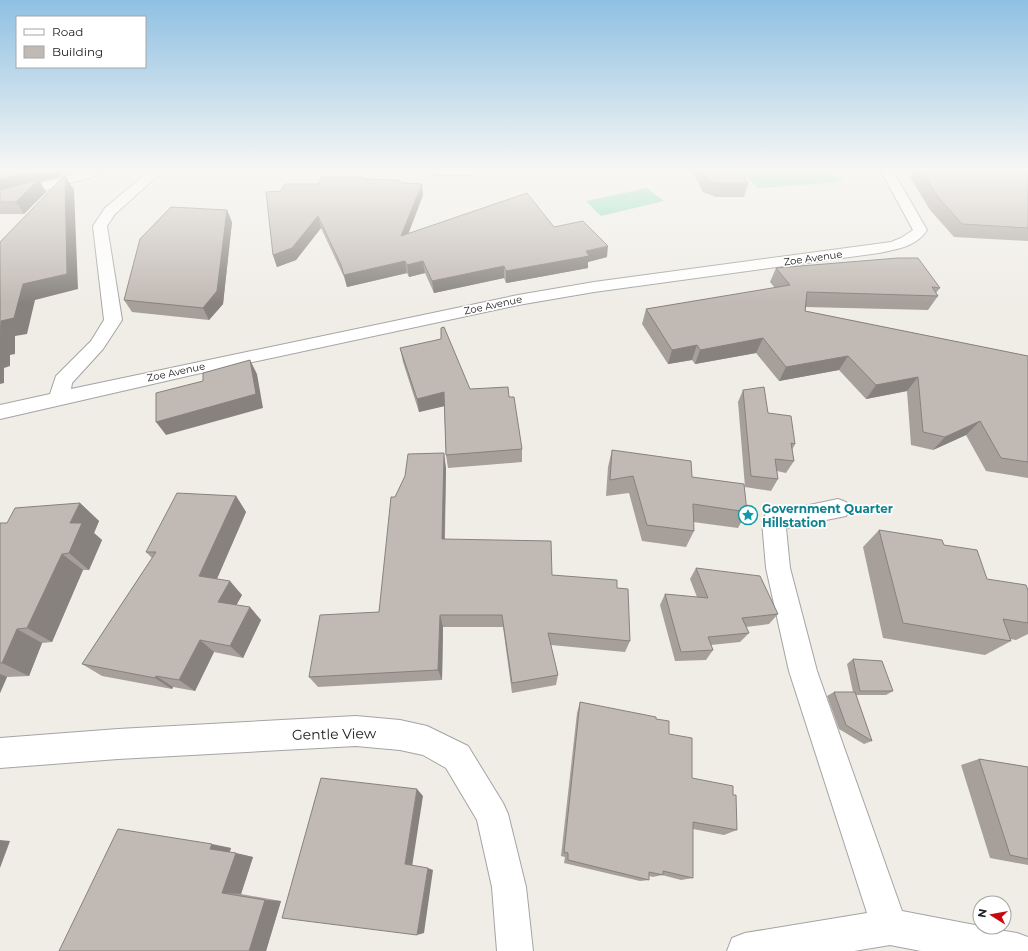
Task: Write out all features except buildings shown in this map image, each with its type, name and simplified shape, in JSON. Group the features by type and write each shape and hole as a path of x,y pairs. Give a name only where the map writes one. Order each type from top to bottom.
{"street":[{"path":"59,398 63,381 97,345 113,320 100,226 107,215"},
{"name":"Zoe Avenue","path":"0,412 59,398 518,300 594,287 872,250 900,244 914,238 920,230 912,215"},
{"path":"838,509 774,521 778,568 803,671 890,927"},
{"name":"Gentle View","path":"0,753 126,744 356,731 400,735 426,741 457,757 492,814 509,887 515,951"},
{"path":"746,951 890,927 1017,951"}],"place":[{"name":"Government Quarter Hillstation","path":"748,515"}]}
